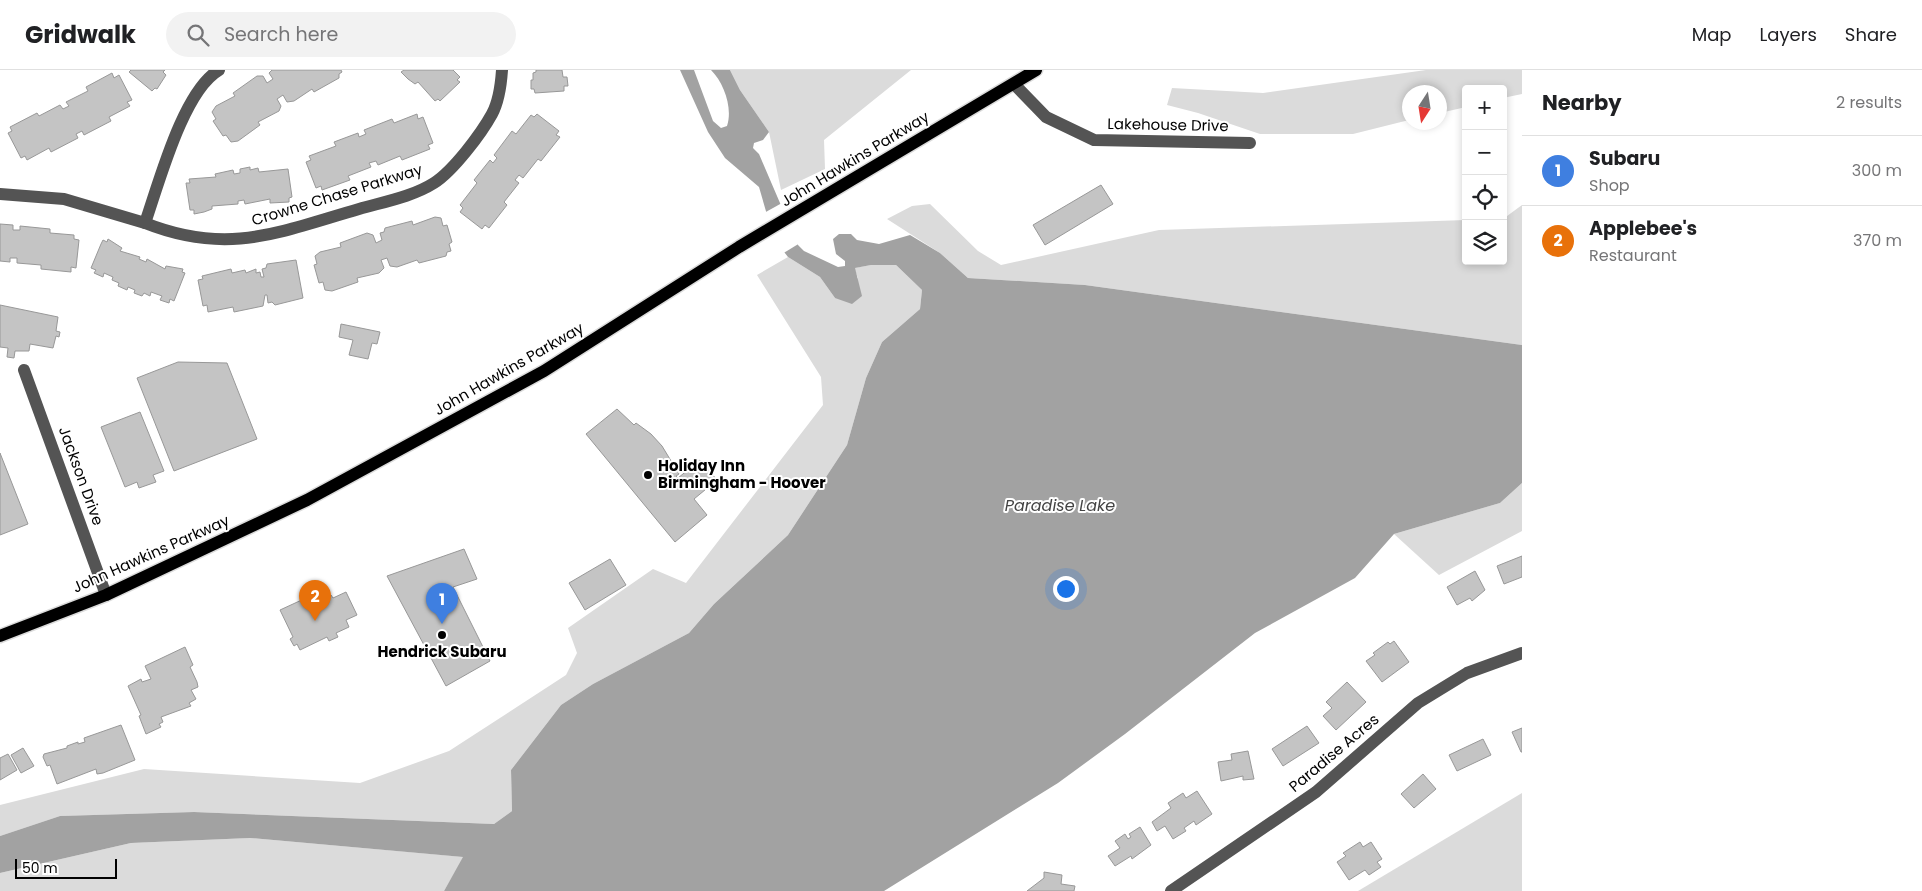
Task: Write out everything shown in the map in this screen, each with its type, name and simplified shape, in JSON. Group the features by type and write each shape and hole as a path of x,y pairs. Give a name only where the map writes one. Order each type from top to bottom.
{"main road":[{"name":"John Hawkins Parkway","path":"0,636 106,595 307,500 544,371 739,247 1036,70"}],"street":[{"path":"145,223 179,128 195,94 220,70"},
{"name":"Crowne Chase Parkway","path":"0,194 64,199 145,223 173,234 201,239 244,239 270,235 405,195 433,184 454,168 492,114 500,93 502,70"},
{"name":"Lakehouse Drive","path":"1014,84 1046,117 1094,140 1250,143"},
{"name":"Jackson Drive","path":"24,370 106,595"},
{"name":"Paradise Acres","path":"1171,891 1316,792 1418,703 1467,673 1522,653"}],"shaded area":[{"path":"730,70 911,70 824,140 825,169 781,190 769,132 740,90"},
{"path":"1426,70 1522,70 1522,94 1507,97 1507,85 1462,85 1462,108 1447,111 1447,85 1402,85 1402,122 1353,134 1260,134 1198,113 1167,105 1172,88 1263,93"},
{"path":"930,204 978,251 1001,265 1159,230 1462,220 1462,265 1507,265 1507,216 1522,205 1522,345 1085,285 968,278 940,253 887,219 912,206"},
{"path":"788,257 820,277 835,298 858,278 854,268 871,265 896,265 922,290 920,309 882,342 866,378 847,445 788,535 714,604 689,633 593,684 561,705 511,770 512,811 494,824 194,812 60,816 0,836 0,805 144,769 360,783 449,751 566,675 577,653 568,628 653,569 686,583 823,405 821,377 757,275"},
{"path":"1522,483 1522,531 1439,575 1394,534 1500,503"},
{"path":"1522,793 1522,891 1358,891"},
{"path":"250,838 464,857 444,891 0,891 0,873 131,843"}],"water":[{"name":"Paradise Lake","path":"680,70 694,70 713,121 721,128 727,126 729,119 728,104 720,82 711,70 730,70 740,90 769,132 763,140 754,143 753,148 759,154 798,245 804,251 838,267 845,266 845,261 836,254 833,239 839,234 851,234 857,240 879,244 910,235 940,253 968,278 1085,285 1522,345 1522,483 1500,503 1394,534 1355,578 1255,633 1125,734 1058,783 884,891 444,891 463,857 250,838 131,843 0,873 0,836 60,816 194,812 494,824 512,811 511,770 561,705 593,684 689,633 714,604 788,535 847,445 866,378 882,342 920,309 922,290 896,265 871,265 855,268 862,296 852,304 835,298 820,277 788,257 774,239 759,187 725,158 708,132"}],"pier":[{"path":"782,203 800,243 782,254 771,240 764,213"}],"building":[{"path":"131,70 165,70 163,72 166,75 157,89 155,88 152,91 129,72"},
{"path":"272,70 341,70 339,78 314,92 312,89 294,101 287,102 283,95 277,99 281,106 279,111 258,122 260,125 238,141 231,142 226,135 223,136 213,121 216,119 212,112 216,106 235,96 233,93 257,76 263,76 267,83 273,79 269,73"},
{"path":"404,70 453,70 460,77 457,80 460,82 440,101 438,99 435,101 418,82 415,84 401,72"},
{"path":"536,70 562,70 563,77 567,77 568,86 564,86 564,91 535,93 534,89 531,89 531,80 533,80 533,73"},
{"path":"112,73 114,78 119,75 132,100 127,102 130,106 109,117 111,121 84,135 82,131 76,134 78,138 51,152 49,148 27,160 25,156 21,158 8,133 12,131 10,127 37,113 39,116 60,105 63,109 69,106 66,102 88,91 86,87"},
{"path":"417,114 418,119 423,117 433,143 428,145 430,149 402,160 400,156 378,165 376,161 369,163 371,167 348,176 350,180 322,190 321,186 316,188 306,162 311,160 309,156 336,146 334,142 358,133 359,137 366,134 364,130 392,119 394,123"},
{"path":"537,114 559,131 556,135 560,137 541,161 538,159 523,178 519,175 515,180 519,183 504,202 507,205 489,228 485,225 482,229 460,212 463,208 460,205 477,183 474,180 490,160 493,163 497,158 494,155 512,131 516,134 531,115 534,117"},
{"path":"250,167 250,170 258,168 259,172 288,169 292,197 289,198 289,202 270,203 270,199 245,204 244,200 238,201 238,204 212,206 212,209 194,214 194,210 190,210 186,183 190,183 189,179 216,177 215,174 233,170 234,174 240,173 240,169"},
{"path":"1101,185 1113,204 1045,245 1033,225"},
{"path":"435,217 441,218 443,226 447,225 452,242 449,244 451,251 447,252 446,256 419,263 417,260 397,267 390,266 387,258 381,260 384,268 379,273 357,278 358,282 332,291 325,290 323,282 319,283 314,265 317,264 315,256 320,252 341,247 340,243 367,233 373,235 376,243 382,240 380,233 384,232 385,228 412,221 413,225"},
{"path":"0,224 13,225 13,230 20,230 20,226 50,229 50,233 74,235 74,239 79,240 76,268 71,267 71,272 41,269 41,265 17,263 17,258 10,258 10,262 0,261"},
{"path":"108,239 122,248 120,251 140,257 139,259 146,262 147,259 165,269 166,266 183,269 182,272 185,273 174,301 170,299 169,303 160,300 162,296 151,292 150,296 144,293 142,296 134,293 135,290 128,287 127,290 118,286 119,283 112,280 113,277 104,273 103,277 94,273 96,270 91,268 103,240 107,242"},
{"path":"296,260 303,298 275,305 272,302 268,303 267,295 265,295 263,306 234,312 233,307 208,312 207,305 203,306 198,280 203,279 202,276 231,269 232,273 245,270 246,273 256,269 256,273 260,272 261,277 264,277 262,269 266,268 267,264"},
{"path":"0,305 58,317 56,331 60,332 59,337 56,336 53,348 30,344 29,351 15,351 14,358 7,357 8,348 0,347"},
{"path":"341,324 380,332 377,344 372,343 368,359 349,355 353,340 339,337"},
{"path":"178,362 227,363 257,439 174,471 137,378"},
{"name":"Holiday Inn Birmingham - Hoover","path":"617,409 634,425 636,423 651,434 662,446 679,474 676,476 678,478 700,460 717,480 694,499 707,515 675,542 586,434"},
{"path":"140,412 164,471 153,475 156,482 139,488 137,482 125,487 101,427"},
{"path":"0,453 28,524 0,535"},
{"path":"464,549 477,579 453,587 490,661 446,686 387,576"},
{"path":"1522,556 1522,577 1504,584 1497,566"},
{"path":"610,559 626,585 585,610 569,583"},
{"path":"1475,571 1485,590 1472,601 1470,598 1457,605 1447,587"},
{"path":"346,592 357,615 346,620 349,627 336,633 338,637 329,641 327,637 300,650 297,644 294,646 290,639 293,637 280,610 306,598 309,604 331,595 333,598"},
{"path":"1394,641 1409,662 1382,682 1366,661 1388,642 1390,644"},
{"path":"185,647 193,665 190,667 197,682 198,687 191,690 196,699 189,703 191,706 161,717 163,722 159,724 161,727 146,734 139,716 141,715 128,686 141,679 142,682 151,679 145,666"},
{"path":"1347,682 1366,702 1336,730 1323,716 1332,708 1326,702"},
{"path":"121,725 135,760 103,773 97,774 96,769 57,784 50,765 47,766 43,757 44,754 67,748 67,746 78,742 78,744 85,742 84,738"},
{"path":"1307,726 1319,743 1283,766 1272,749"},
{"path":"1522,728 1522,752 1521,752 1512,732"},
{"path":"1483,739 1491,755 1457,771 1449,755"},
{"path":"23,748 34,766 21,773 11,755"},
{"path":"1248,751 1254,779 1243,780 1243,776 1221,781 1218,762 1232,760 1231,754"},
{"path":"8,754 17,770 0,780 0,758"},
{"path":"1423,774 1436,789 1414,808 1401,794"},
{"path":"1197,791 1212,814 1196,825 1194,821 1184,828 1186,831 1173,839 1165,826 1157,831 1152,822 1171,808 1168,803 1183,793 1186,798"},
{"path":"1140,827 1151,845 1132,859 1131,856 1115,866 1108,856 1120,848 1115,841 1125,834 1128,839 1131,837 1129,834"},
{"path":"1360,842 1363,847 1371,842 1382,859 1377,862 1381,867 1369,875 1365,870 1349,880 1337,862 1346,856 1343,853"},
{"path":"1044,872 1062,875 1061,884 1075,886 1074,891 1027,891 1044,878"}],"place":[{"name":"Holiday Inn Birmingham - Hoover","path":"648,475"},
{"name":"Applebee's","path":"315,621"},
{"name":"Subaru","path":"442,624"},
{"name":"Hendrick Subaru","path":"442,635"}]}
